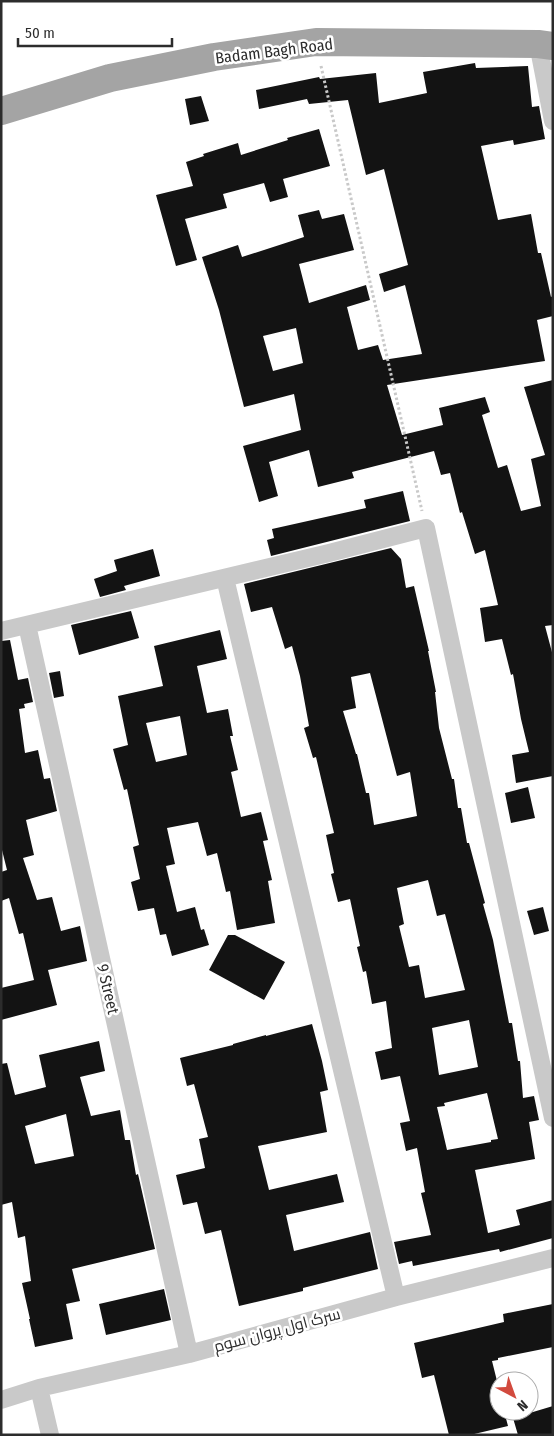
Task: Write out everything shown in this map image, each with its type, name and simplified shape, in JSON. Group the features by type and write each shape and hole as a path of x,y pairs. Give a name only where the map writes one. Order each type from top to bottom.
{"main road":[{"name":"Badam Bagh Road","path":"1,111 110,78 214,57 316,42 545,45"}],"street":[{"path":"545,45 553,121"},
{"path":"1,631 426,528 553,1118"},
{"path":"225,578 396,1297"},
{"name":"9 Street","path":"27,625 189,1354"},
{"name":"سرک اول پروان سوم","path":"1,1400 39,1388 189,1354 396,1297 553,1258"},
{"path":"39,1388 50,1435"}],"path":[{"path":"316,42 426,528"}],"building":[{"path":"475,63 476,68 528,66 532,107 539,106 545,139 514,145 513,140 481,146 498,220 531,214 538,253 541,253 551,297 553,296 553,316 537,320 545,361 387,385 402,435 443,425 439,408 485,397 490,412 482,415 498,468 507,465 521,511 541,506 531,459 545,455 524,387 553,380 553,625 545,626 553,656 553,776 516,783 512,755 529,752 513,674 511,675 502,639 485,642 480,608 498,605 485,550 475,554 462,512 460,513 450,473 441,475 434,451 352,472 354,478 318,487 309,450 269,462 278,496 259,502 243,446 301,430 294,394 244,407 219,310 202,257 238,245 242,257 304,237 298,215 319,210 322,219 344,214 354,250 299,264 309,303 366,285 370,300 347,307 358,350 378,345 383,360 422,354 405,285 384,292 379,274 408,265 384,169 366,175 348,100 309,104 307,99 259,109 256,90 319,77 320,79 376,73 379,103 427,93 423,72","holes":["296,328 303,363 273,371 263,336"]},
{"path":"201,96 209,121 190,125 185,99"},
{"path":"319,129 330,166 283,179 288,197 270,202 264,183 223,194 227,208 185,219 197,260 176,266 156,195 193,186 186,162 204,156 203,154 238,143 241,155 288,140 287,138"},
{"path":"403,491 410,521 271,556 267,540 274,538 272,529 366,508 364,500"},
{"path":"391,548 401,559 406,588 414,586 429,651 436,692 439,728 452,779 454,779 458,808 461,808 467,843 469,843 485,903 483,904 493,940 509,1023 512,1023 518,1061 520,1061 523,1098 534,1096 539,1120 529,1122 535,1159 475,1170 488,1233 520,1225 516,1210 553,1200 553,1238 500,1252 499,1249 413,1266 412,1261 399,1264 394,1242 431,1235 421,1193 425,1192 417,1148 406,1151 400,1123 410,1121 400,1076 381,1080 375,1052 392,1048 386,1001 372,1004 366,971 363,972 357,947 360,946 350,899 338,902 331,874 334,873 326,835 334,833 316,757 313,758 304,728 309,726 300,676 292,646 285,649 272,607 251,612 244,584","holes":["370,673 397,776 410,772 417,816 374,825 369,793 366,793 357,754 343,711 356,708 351,677","428,880 437,916 445,914 465,990 425,998 419,965 409,967 399,926 404,924 397,888","469,1020 478,1067 439,1075 432,1028","487,1093 498,1139 447,1150 437,1107 445,1106 444,1103"]},
{"path":"153,549 160,576 124,586 126,590 100,597 94,579 117,571 114,560"},
{"path":"131,611 139,638 79,655 71,625"},
{"path":"220,630 227,659 197,666 207,713 228,709 233,736 230,736 238,770 231,772 241,817 261,812 268,840 263,841 272,880 268,881 275,923 237,930 230,891 226,892 217,853 207,856 198,822 167,828 175,864 166,866 177,912 195,907 201,930 204,929 209,945 172,956 166,934 160,935 154,908 138,911 131,882 140,879 133,847 139,845 127,789 124,790 113,749 128,745 118,696 163,686 154,646","holes":["180,716 187,755 156,762 146,723"]},
{"path":"10,640 18,680 28,678 33,702 24,704 25,708 19,709 25,753 38,750 44,779 50,778 57,811 26,820 34,855 23,858 37,900 52,897 61,931 80,926 87,961 48,970 57,1005 1,1020 1,988 34,980 23,933 19,934 9,898 1,901 1,872 7,870 1,846 1,641"},
{"path":"60,671 64,696 54,698 49,673"},
{"path":"528,787 535,818 511,823 505,793"},
{"path":"543,907 549,931 534,935 527,911"},
{"path":"228,935 235,935 285,962 264,1000 209,970"},
{"path":"312,1024 328,1090 320,1092 327,1132 258,1146 269,1190 337,1174 344,1202 286,1215 294,1251 370,1232 378,1269 303,1288 303,1291 239,1306 221,1230 205,1234 197,1202 183,1205 176,1175 205,1168 199,1139 208,1137 194,1084 187,1086 180,1058"},
{"path":"99,1041 105,1071 80,1077 91,1116 120,1110 125,1140 130,1140 136,1175 138,1174 155,1249 72,1269 80,1301 66,1304 73,1339 35,1347 22,1283 31,1281 25,1236 18,1238 12,1202 1,1205 1,1064 7,1063 15,1095 46,1087 39,1055","holes":["66,1114 74,1156 35,1164 25,1126"]},
{"path":"164,1289 171,1320 106,1335 99,1304"},
{"path":"553,1304 553,1347 498,1358 498,1360 492,1361 494,1371 489,1371 489,1421 507,1421 508,1426 470,1435 449,1435 434,1375 422,1378 414,1343 504,1322 503,1314"},
{"path":"553,1406 553,1435 518,1435 514,1421 539,1421 539,1410"}]}
